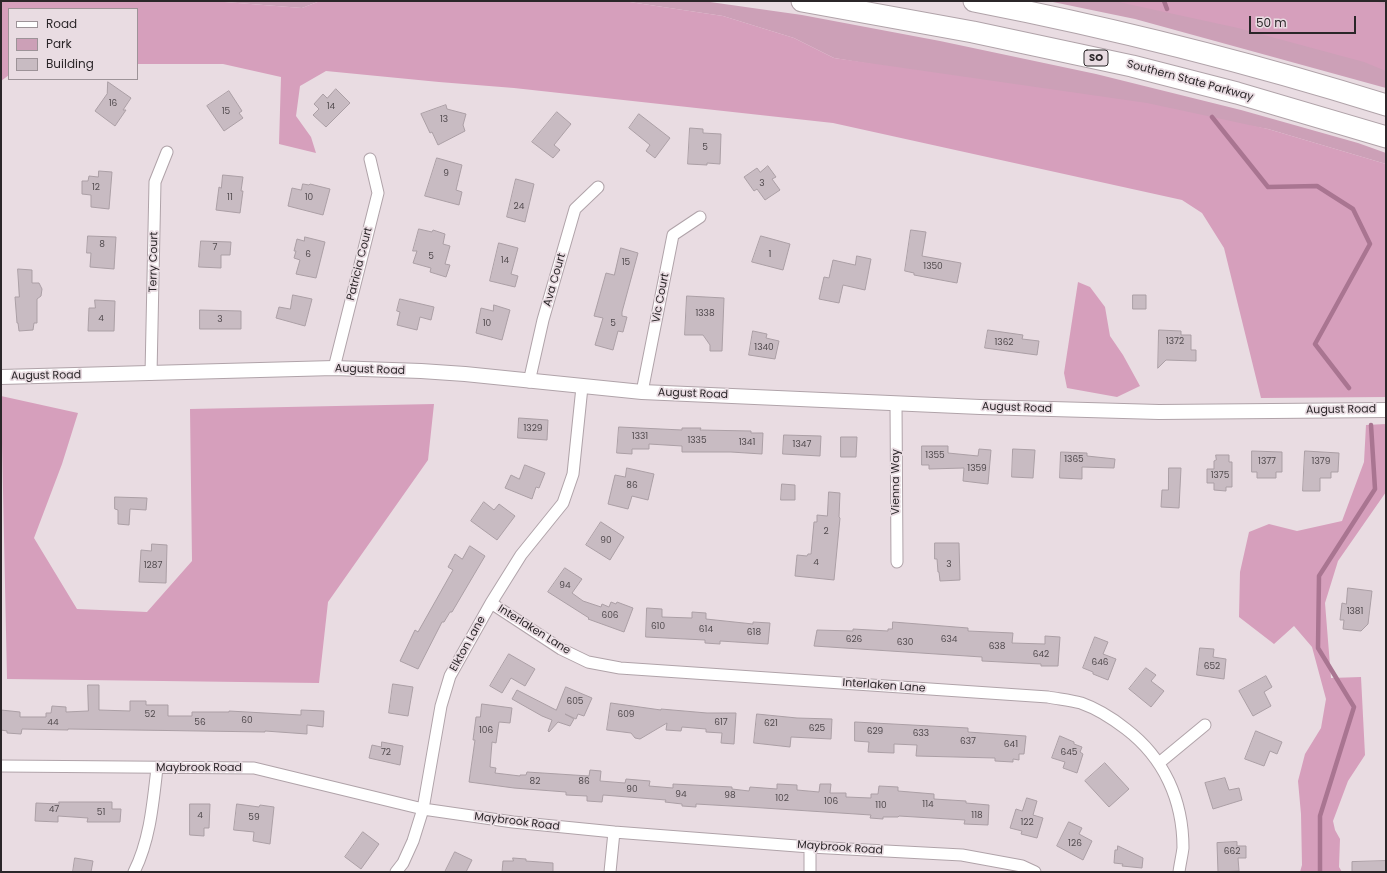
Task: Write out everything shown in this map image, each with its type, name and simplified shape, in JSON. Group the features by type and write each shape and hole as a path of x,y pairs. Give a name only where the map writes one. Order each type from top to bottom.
{"highway":[{"name":"Southern State Parkway","path":"802,1 973,32 1132,66 1237,93 1386,137"},
{"path":"974,1 1087,24 1174,45 1290,76 1386,105"}],"street":[{"name":"Terry Court","path":"151,374 155,182 167,152"},
{"name":"Patricia Court","path":"334,368 378,193 370,159"},
{"name":"Ava Court","path":"529,382 543,320 575,210 598,187"},
{"name":"Vic Court","path":"642,392 673,235 700,217"},
{"name":"August Road","path":"1,377 334,368 465,374 529,382 642,392 896,403 1151,412 1386,410"},
{"name":"Elkton Lane","path":"396,872 403,863 413,841 423,809 441,706 450,676 491,603 521,555 563,503 573,474 582,387"},
{"name":"Vienna Way","path":"896,403 897,562"},
{"name":"Interlaken Lane","path":"491,603 561,649 588,662 620,668 1048,697 1080,703 1109,716 1138,738 1159,763 1172,787 1181,820 1183,849 1179,872"},
{"path":"1159,763 1205,725"},
{"name":"Maybrook Road","path":"1,766 254,768 423,809 513,822 614,832 810,847 962,856 1022,866 1035,872"},
{"path":"134,872 140,861 151,819 157,768"},
{"path":"610,872 614,832"},
{"path":"810,847 810,872"}],"green space":[{"path":"212,1 320,1 302,8"},
{"path":"623,1 703,1 802,15 940,41 1096,74 1241,110 1358,143 1386,153 1386,164 1268,129 834,58 794,38 723,16"},
{"path":"1048,1 1386,1 1386,88 1135,19"}],"shaded area":[{"path":"1,1 212,1 302,8 320,1 623,1 723,16 794,38 834,58 1147,103 1268,129 1386,164 1386,397 1261,398 1224,248 1202,213 1182,200 833,123 514,88 326,71 300,86 296,116 311,137 316,153 279,144 281,77 223,64 138,64 138,8 8,8 8,76 1,81"},
{"path":"1114,1 1375,1 1386,5 1386,71 1364,62 1238,28"},
{"path":"1078,282 1090,287 1105,307 1110,336 1123,355 1140,386 1117,397 1067,388 1064,373"},
{"path":"1,396 78,413 62,464 34,538 77,609 147,612 192,561 190,409 434,404 428,460 328,602 319,683 7,679"},
{"path":"1386,424 1386,492 1338,561 1325,603 1331,678 1361,677 1365,755 1348,781 1333,821 1335,830 1340,839 1339,867 1342,872 1300,872 1302,865 1301,814 1298,781 1305,754 1321,728 1326,699 1312,647 1294,626 1274,644 1239,617 1240,572 1249,532 1269,524 1297,531 1342,521 1364,462 1366,425"}],"building":[{"path":"108,82 131,98 123,110 126,110 115,126 95,111 107,94"},
{"path":"336,89 350,103 326,127 313,115 319,109 314,104 323,94 327,98"},
{"path":"229,91 242,111 239,113 243,118 224,131 207,106"},
{"path":"446,105 447,109 466,114 463,125 465,131 438,145 432,132 430,133 421,114"},
{"path":"557,112 571,124 554,145 560,150 553,158 532,142"},
{"path":"639,114 670,138 655,158 646,151 650,145 629,128"},
{"path":"690,128 703,129 703,133 721,134 720,164 688,164"},
{"path":"437,158 462,165 456,190 462,192 459,205 425,196"},
{"path":"768,166 776,177 772,179 780,190 765,200 757,189 754,191 744,177 757,168 760,172"},
{"path":"99,171 112,172 109,209 91,207 91,195 82,194 82,181 88,181 89,176 98,177"},
{"path":"223,175 243,177 240,213 216,210 219,187 221,188"},
{"path":"516,179 534,184 525,222 507,217"},
{"path":"303,184 310,184 330,189 323,215 288,206 292,188 301,190"},
{"path":"419,229 432,232 433,230 445,234 443,244 450,246 445,264 450,265 446,277 430,272 431,268 413,263 417,251 413,251"},
{"path":"911,230 926,232 922,256 961,263 957,283 914,275 914,273 905,271"},
{"path":"88,236 116,237 114,269 90,267 91,253 87,253"},
{"path":"761,236 790,244 783,270 752,262"},
{"path":"305,237 325,242 316,278 296,274 300,260 294,258 296,251 294,251 297,239 304,241"},
{"path":"201,241 231,242 230,255 221,255 221,268 199,267"},
{"path":"499,243 518,248 511,274 518,276 515,287 490,281"},
{"path":"621,248 638,253 622,312 622,316 627,317 623,332 618,331 613,350 595,345 603,318 594,316 606,273 614,275"},
{"path":"857,256 871,259 865,290 843,285 839,303 819,299 824,277 829,278 833,260 855,265"},
{"path":"18,269 32,270 32,283 39,283 42,289 41,296 37,299 37,323 34,323 33,330 19,331 17,323 15,297 19,297"},
{"path":"293,295 312,299 305,326 276,318 279,307 290,309"},
{"path":"1133,295 1146,295 1146,309 1133,309"},
{"path":"687,296 724,298 722,351 710,351 710,345 703,335 685,335"},
{"path":"400,299 434,307 431,320 420,317 417,330 397,325 400,312 397,311"},
{"path":"95,300 115,301 114,331 88,331 89,308 95,308"},
{"path":"494,305 510,310 502,340 476,333 481,308 493,311"},
{"path":"200,310 241,311 241,329 200,329"},
{"path":"988,330 1023,335 1022,339 1039,341 1037,355 985,348"},
{"path":"1159,330 1181,331 1181,335 1191,335 1191,350 1196,350 1196,361 1166,360 1158,368"},
{"path":"753,331 767,334 766,338 779,341 775,359 749,355"},
{"path":"519,418 548,420 547,440 518,438"},
{"path":"619,427 682,430 682,428 701,428 700,430 751,431 751,433 763,433 762,454 731,452 682,452 682,446 649,444 649,449 632,449 632,454 617,453"},
{"path":"784,435 821,436 820,456 783,454"},
{"path":"841,437 857,437 856,457 841,457"},
{"path":"922,446 948,446 948,453 978,456 979,449 991,450 988,484 963,481 964,468 929,469 929,465 922,465"},
{"path":"1013,449 1035,450 1033,478 1012,477"},
{"path":"1252,451 1282,452 1282,472 1276,472 1276,478 1257,478 1257,472 1252,472"},
{"path":"1305,451 1339,453 1338,472 1331,472 1331,478 1320,478 1320,491 1303,491"},
{"path":"1061,452 1087,453 1087,456 1115,459 1114,468 1082,467 1082,479 1060,478"},
{"path":"1216,455 1229,455 1229,462 1232,462 1232,487 1226,487 1226,491 1214,490 1214,483 1207,483 1207,469 1214,469"},
{"path":"525,465 545,473 539,488 536,487 532,499 505,488 511,475 519,479"},
{"path":"627,468 654,474 648,500 632,496 628,509 608,504 615,475 625,477"},
{"path":"1169,468 1181,468 1179,508 1161,507 1162,490 1168,490"},
{"path":"782,484 795,485 795,500 781,500"},
{"path":"829,492 840,493 840,518 834,580 795,576 797,555 807,556 808,554 811,554 814,522 817,522 817,515 827,516"},
{"path":"115,497 147,498 146,510 130,509 129,525 118,524 118,510 115,509"},
{"path":"484,502 494,510 499,504 515,516 497,540 471,521"},
{"path":"601,522 624,537 610,560 586,545"},
{"path":"935,543 959,543 960,580 940,581 937,559 935,559"},
{"path":"152,544 167,545 166,583 139,582 141,550 151,551"},
{"path":"470,546 485,556 452,612 450,612 444,622 442,622 418,669 400,661 415,630 418,632 453,570 448,567 455,554 462,559"},
{"path":"565,568 582,579 572,593 583,601 601,607 602,604 609,607 611,602 616,604 617,602 633,608 624,632 588,619 589,618 548,592"},
{"path":"1348,588 1372,591 1368,624 1361,631 1343,629 1344,620 1340,620 1342,603 1346,604"},
{"path":"647,608 662,609 662,617 692,618 692,612 706,613 706,619 753,624 753,622 770,623 768,644 720,641 720,644 705,643 705,640 646,637"},
{"path":"893,622 968,628 968,631 1013,633 1012,643 1045,644 1045,636 1060,637 1058,666 982,661 982,657 814,646 817,630 853,631 853,629 888,631 888,629 892,629"},
{"path":"1095,637 1108,642 1103,654 1116,659 1108,680 1083,668"},
{"path":"1200,648 1214,649 1213,657 1226,659 1224,679 1197,675"},
{"path":"509,654 535,669 525,686 511,678 502,693 490,686"},
{"path":"1146,668 1156,675 1151,681 1164,691 1151,707 1129,689"},
{"path":"1266,676 1272,687 1264,692 1271,706 1253,716 1239,691"},
{"path":"393,684 413,687 408,716 389,713"},
{"path":"88,685 99,685 99,710 130,711 130,701 146,701 146,705 168,705 168,716 192,716 192,712 229,711 301,715 301,710 324,711 323,727 307,725 307,734 265,731 22,729 21,734 7,733 7,731 1,730 1,710 20,712 20,717 46,717 46,713 51,713 52,706 66,707 66,712 88,711"},
{"path":"566,687 592,698 584,716 578,714 576,719 565,714 574,719 570,726 558,722 549,732 548,731 552,720 512,699 517,690 556,710"},
{"path":"611,703 661,710 736,713 734,744 721,743 722,733 706,732 706,729 682,727 681,731 666,730 667,723 640,739 635,738 631,733 607,730"},
{"path":"482,704 512,708 510,723 499,722 496,743 492,742 490,767 496,768 495,773 520,776 526,775 527,772 589,776 590,770 601,771 600,781 625,783 626,779 650,781 649,786 673,788 673,784 732,787 732,789 749,791 750,787 777,789 777,784 797,785 797,790 819,792 820,784 831,784 830,793 846,793 846,797 871,798 871,794 878,794 879,786 898,787 898,791 934,794 934,799 966,801 966,803 989,805 988,825 964,824 965,820 899,816 883,817 883,819 870,818 871,815 748,807 696,804 696,807 682,806 682,804 665,802 666,800 603,795 602,802 587,801 587,796 566,795 566,792 514,788 469,782 475,740 473,740 476,717 480,717"},
{"path":"757,714 797,718 832,719 831,739 791,737 790,747 754,743"},
{"path":"855,722 968,728 968,732 1026,736 1024,754 1019,754 1019,760 1013,759 1013,762 995,761 995,758 916,756 917,745 894,744 894,753 868,752 869,742 855,741"},
{"path":"1256,731 1282,742 1277,754 1270,751 1264,766 1245,759"},
{"path":"1060,736 1082,747 1080,752 1083,754 1077,773 1063,768 1065,762 1052,758"},
{"path":"382,742 403,746 400,765 369,758 372,745 381,747"},
{"path":"1105,763 1129,789 1109,807 1085,781"},
{"path":"1225,778 1229,790 1239,788 1242,800 1213,809 1205,783"},
{"path":"1027,798 1037,801 1033,815 1043,818 1037,838 1021,834 1022,831 1010,828 1016,809 1022,811"},
{"path":"59,802 112,802 112,809 121,809 120,822 87,822 88,818 58,816 58,822 35,821 36,803 59,804"},
{"path":"190,804 210,804 209,828 204,828 204,836 190,835"},
{"path":"237,804 259,807 260,805 274,807 270,844 253,841 254,832 234,830"},
{"path":"1069,822 1082,828 1079,834 1092,841 1083,860 1057,846"},
{"path":"363,832 379,844 361,869 345,857"},
{"path":"1237,842 1237,846 1246,846 1246,858 1238,858 1239,871 1218,872 1217,843"},
{"path":"1118,846 1143,858 1142,868 1122,866 1123,864 1114,863 1115,850 1117,850"},
{"path":"455,852 472,860 466,872 445,872"},
{"path":"75,858 93,861 91,872 73,872"},
{"path":"513,858 526,859 526,861 553,863 553,872 502,872 503,861 513,861"},
{"path":"1386,861 1386,872 1352,872 1352,862"}],"waterway":[{"path":"1164,1 1167,9"},
{"path":"1212,117 1268,187 1317,186 1353,209 1370,244 1315,344 1349,388"},
{"path":"1320,872 1320,816 1354,707 1318,648 1319,576 1375,489 1371,425"}]}
